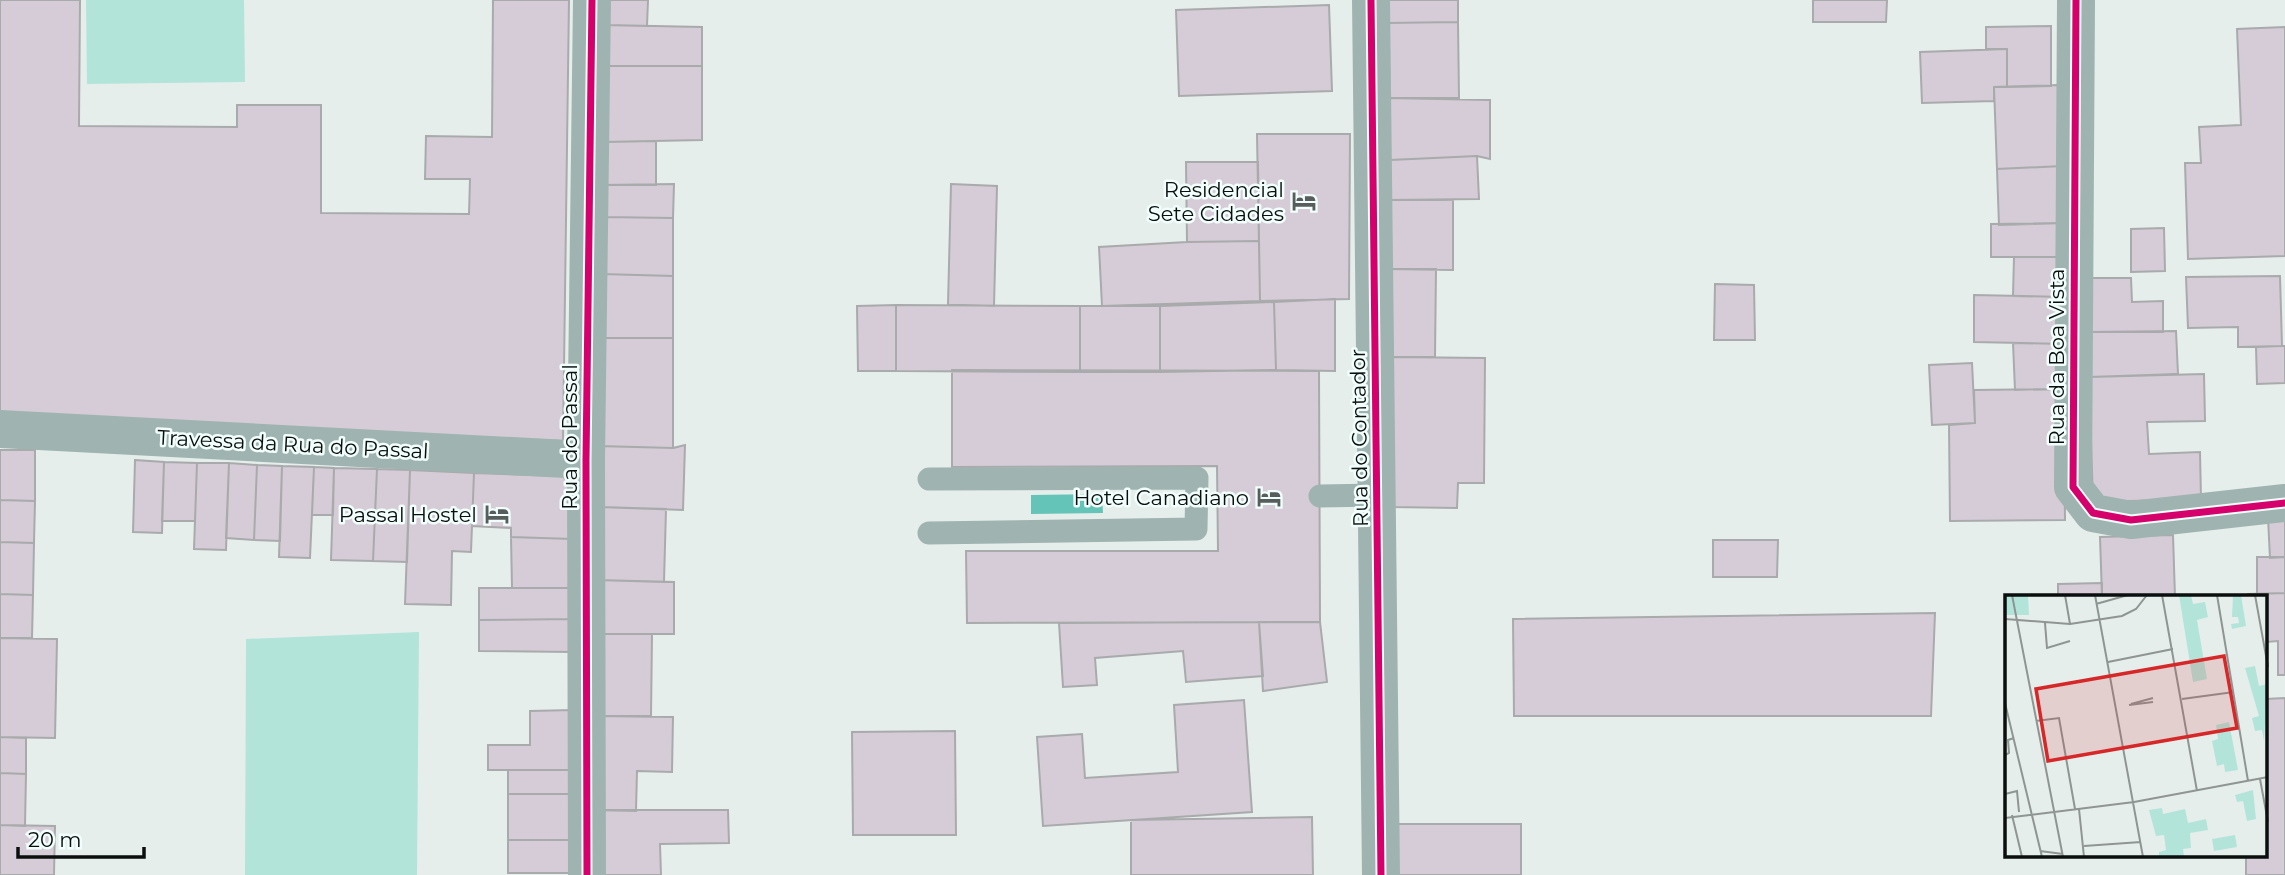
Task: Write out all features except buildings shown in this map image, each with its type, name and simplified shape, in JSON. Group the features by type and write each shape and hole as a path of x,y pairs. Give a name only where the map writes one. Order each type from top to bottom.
{"street":[{"name":"Rua do Passal","path":"587,875 586,460 592,0"},
{"name":"Rua do Contador","path":"1371,0 1381,875"},
{"name":"Rua da Boa Vista","path":"2076,0 2073,487 2093,513 2131,520 2285,503"},
{"name":"Travessa da Rua do Passal","path":"0,429 586,460"}],"lane":[{"path":"929,479 1196,478 1207,498 1196,528 929,533"},
{"path":"1320,496 1377,495"}],"shaded area":[{"path":"86,0 244,0 245,82 87,84"},
{"path":"1102,494 1103,513 1031,514 1031,495"},
{"path":"419,632 417,875 245,875 246,639"}],"cycle path":[{"path":"587,875 586,460 592,0"},
{"path":"1371,0 1381,875"},
{"path":"2076,0 2073,487 2093,513 2131,520 2285,503"}],"place":[{"name":"Residencial Sete Cidades","path":"1304,201"},
{"name":"Hotel Canadiano","path":"1269,497"},
{"name":"Passal Hostel","path":"497,514"}]}
